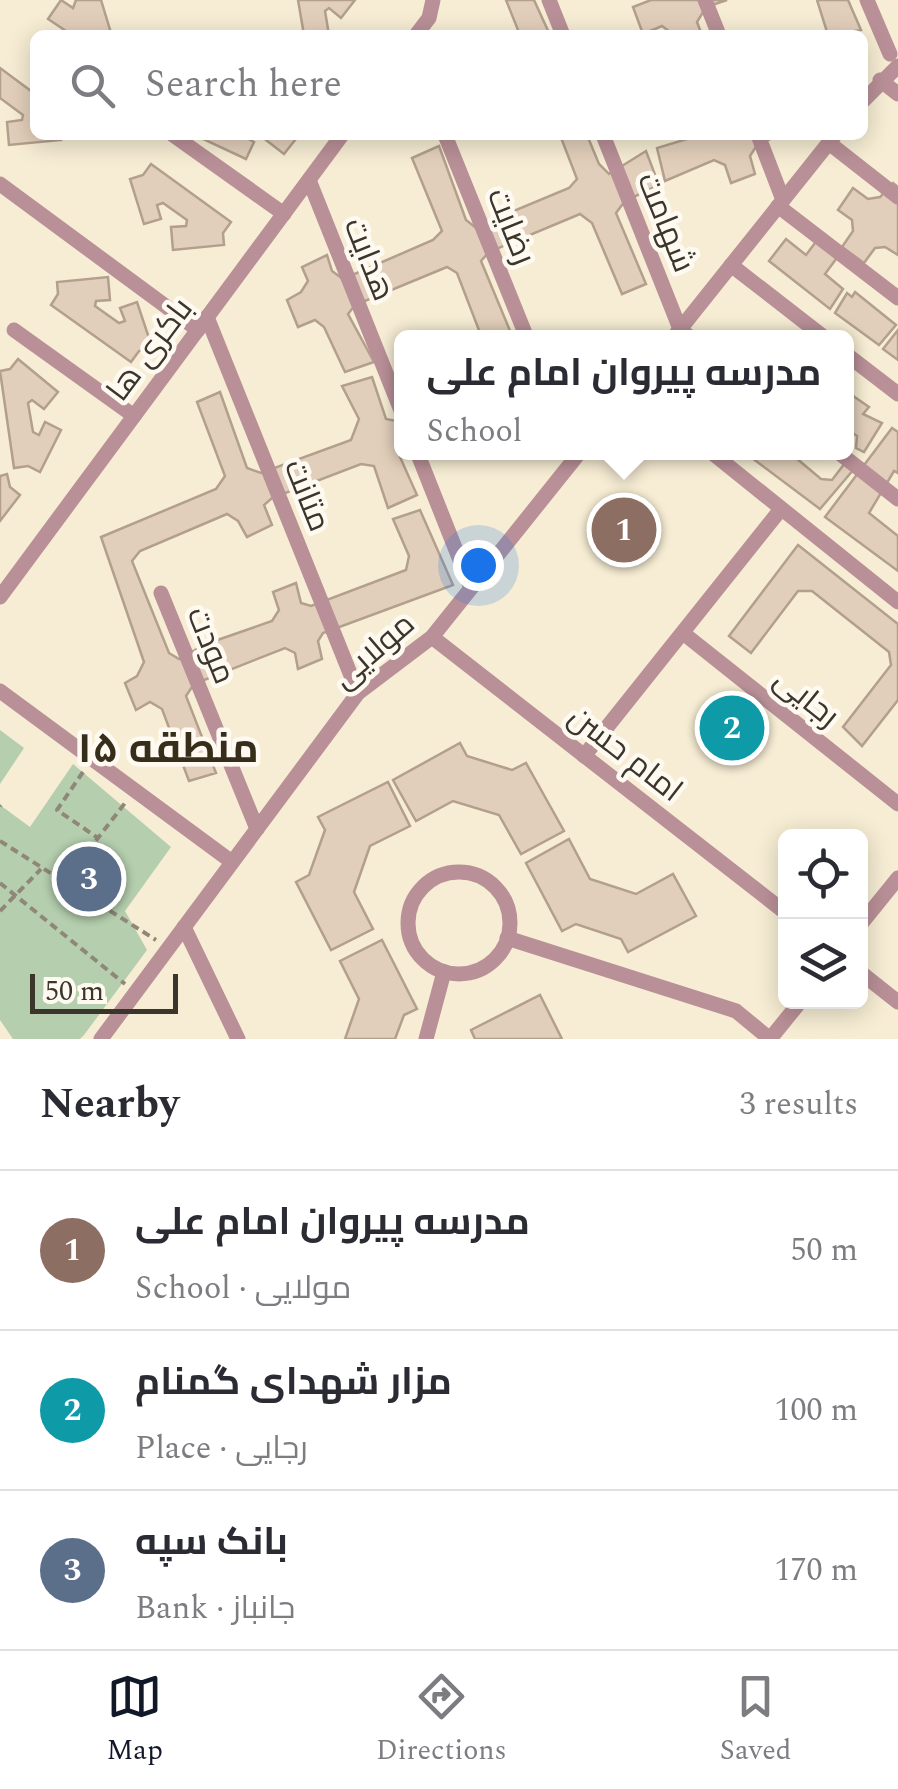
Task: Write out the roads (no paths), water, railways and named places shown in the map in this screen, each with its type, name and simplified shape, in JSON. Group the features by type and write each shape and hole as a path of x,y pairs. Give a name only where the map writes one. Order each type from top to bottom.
{"street":[{"path":"420,30 429,18 432,0"},
{"path":"550,0 561,30"},
{"path":"705,0 716,30"},
{"path":"867,0 895,54 868,96"},
{"path":"880,80 898,94"},
{"path":"179,140 284,214"},
{"name":"باکری ها","path":"0,596 338,140"},
{"name":"رضایت","path":"447,140 524,330"},
{"name":"شهامت","path":"605,140 679,330"},
{"path":"760,140 781,203 898,298"},
{"path":"685,330 731,264 831,140"},
{"path":"833,140 898,197"},
{"name":"هدایت","path":"309,180 394,394"},
{"path":"0,184 202,324"},
{"path":"731,264 815,330"},
{"name":"متانت","path":"202,324 358,692"},
{"path":"14,330 134,416"},
{"path":"854,360 898,394"},
{"path":"420,460 471,588"},
{"name":"مولايی","path":"101,1039 358,692 432,637 571,460"},
{"path":"721,460 898,602"},
{"path":"848,460 898,499"},
{"path":"584,756 781,509"},
{"name":"مودت","path":"161,594 256,829"},
{"name":"رجایی","path":"682,633 898,804"},
{"name":"امام حسن","path":"432,637 778,907"},
{"path":"0,691 232,862"},
{"path":"465,872 495,886 510,916 507,938 493,962 478,970 444,972 416,952 409,936 412,903 433,878 465,872"},
{"path":"865,919 898,878"},
{"path":"184,927 238,1039"},
{"path":"507,938 736,1012 770,1039 794,1009"},
{"path":"426,1039 444,972"},
{"path":"868,978 898,1002"}],"place":[{"name":"مدرسه پیروان امام علی","path":"624,530"},
{"name":"مزار شهدای گمنام","path":"732,728"},
{"name":"بانک سپه","path":"89,879"}],"district":[{"name":"منطقه ۱۵","path":"168,747"}]}
